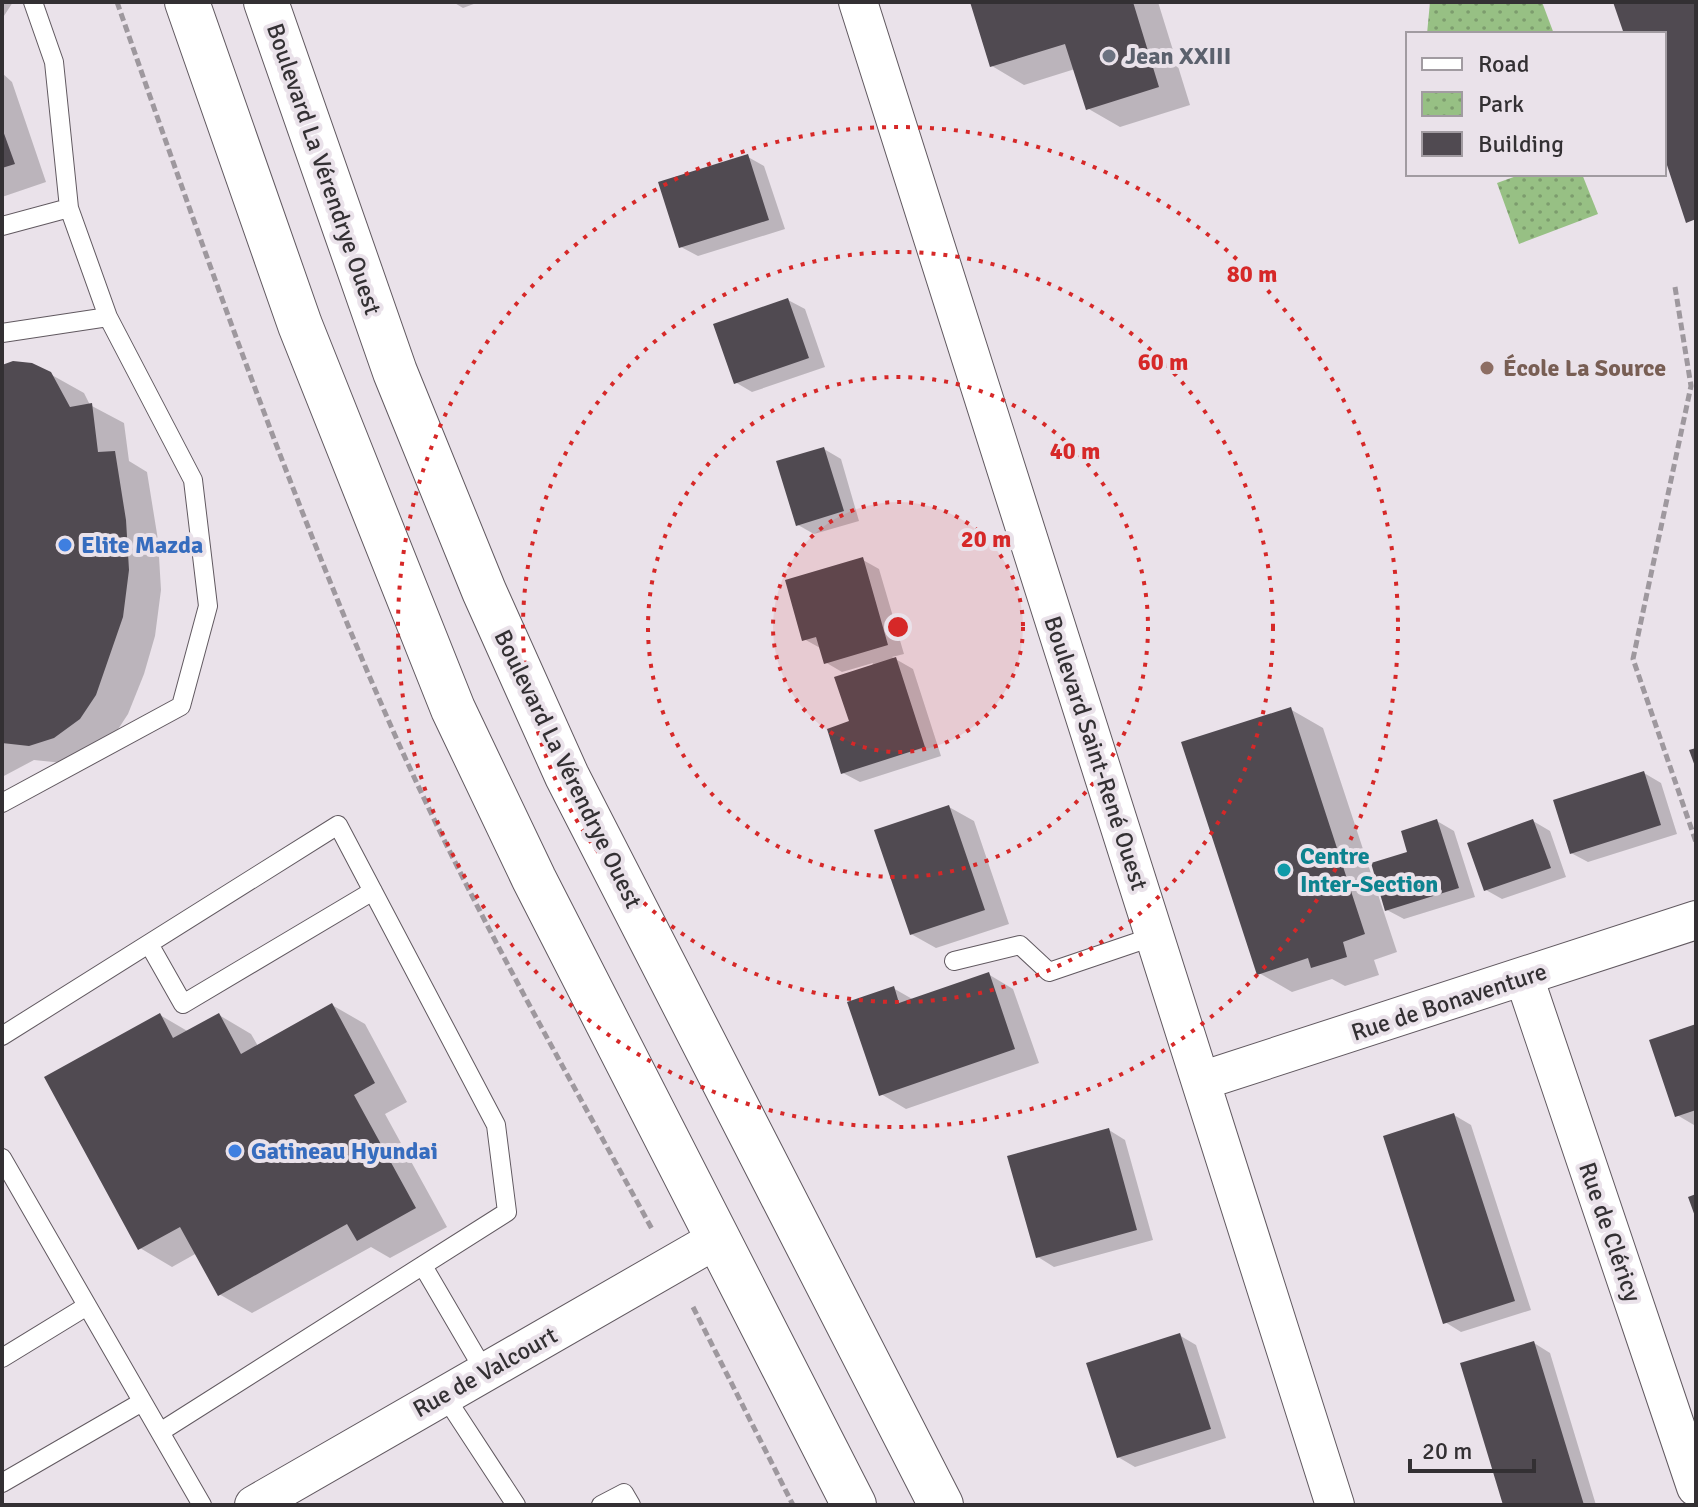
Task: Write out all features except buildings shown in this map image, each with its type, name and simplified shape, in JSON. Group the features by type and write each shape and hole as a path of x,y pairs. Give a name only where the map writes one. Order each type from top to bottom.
{"main road":[{"path":"187,2 300,325 417,626 534,879 854,1505"},
{"name":"Boulevard La Vérendrye Ouest","path":"266,2 395,372 527,689 567,776 941,1505"}],"street":[{"name":"Boulevard Saint-René Ouest","path":"858,2 1335,1505"},
{"name":"Rue de Bonaventure","path":"1201,1081 1696,920"},
{"name":"Rue de Cléricy","path":"1524,977 1696,1487"},
{"name":"Rue de Valcourt","path":"258,1504 717,1239"}],"lane":[{"path":"2,803 181,706 208,606 193,480 108,317 69,208 54,62 33,2"},
{"path":"2,226 69,208"},
{"path":"2,333 108,317"},
{"path":"2,1036 338,825 496,1125 507,1212 160,1432"},
{"path":"149,944 183,1004 373,891"},
{"path":"954,961 1020,945 1049,972 1155,936"},
{"path":"2,1158 202,1505"},
{"path":"423,1266 485,1372"},
{"path":"2,1358 87,1306"},
{"path":"444,1395 516,1505"},
{"path":"2,1483 142,1402"},
{"path":"601,1505 624,1493 631,1505"}],"path":[{"path":"117,2 261,402 395,735 486,926 654,1234"},
{"path":"1675,287 1691,386 1633,659 1696,842"},
{"path":"693,1307 793,1505"}],"green space":[{"path":"1430,2 1542,2 1553,32 1427,32"},
{"path":"1516,176 1583,176 1598,214 1519,244 1497,183"}],"place":[{"name":"Jean XXIII","path":"1109,56"},
{"name":"École La Source","path":"1487,368"},
{"name":"Elite Mazda","path":"65,545"},
{"name":"Centre Inter-Section","path":"1284,870"},
{"name":"Gatineau Hyundai","path":"235,1151"}]}
